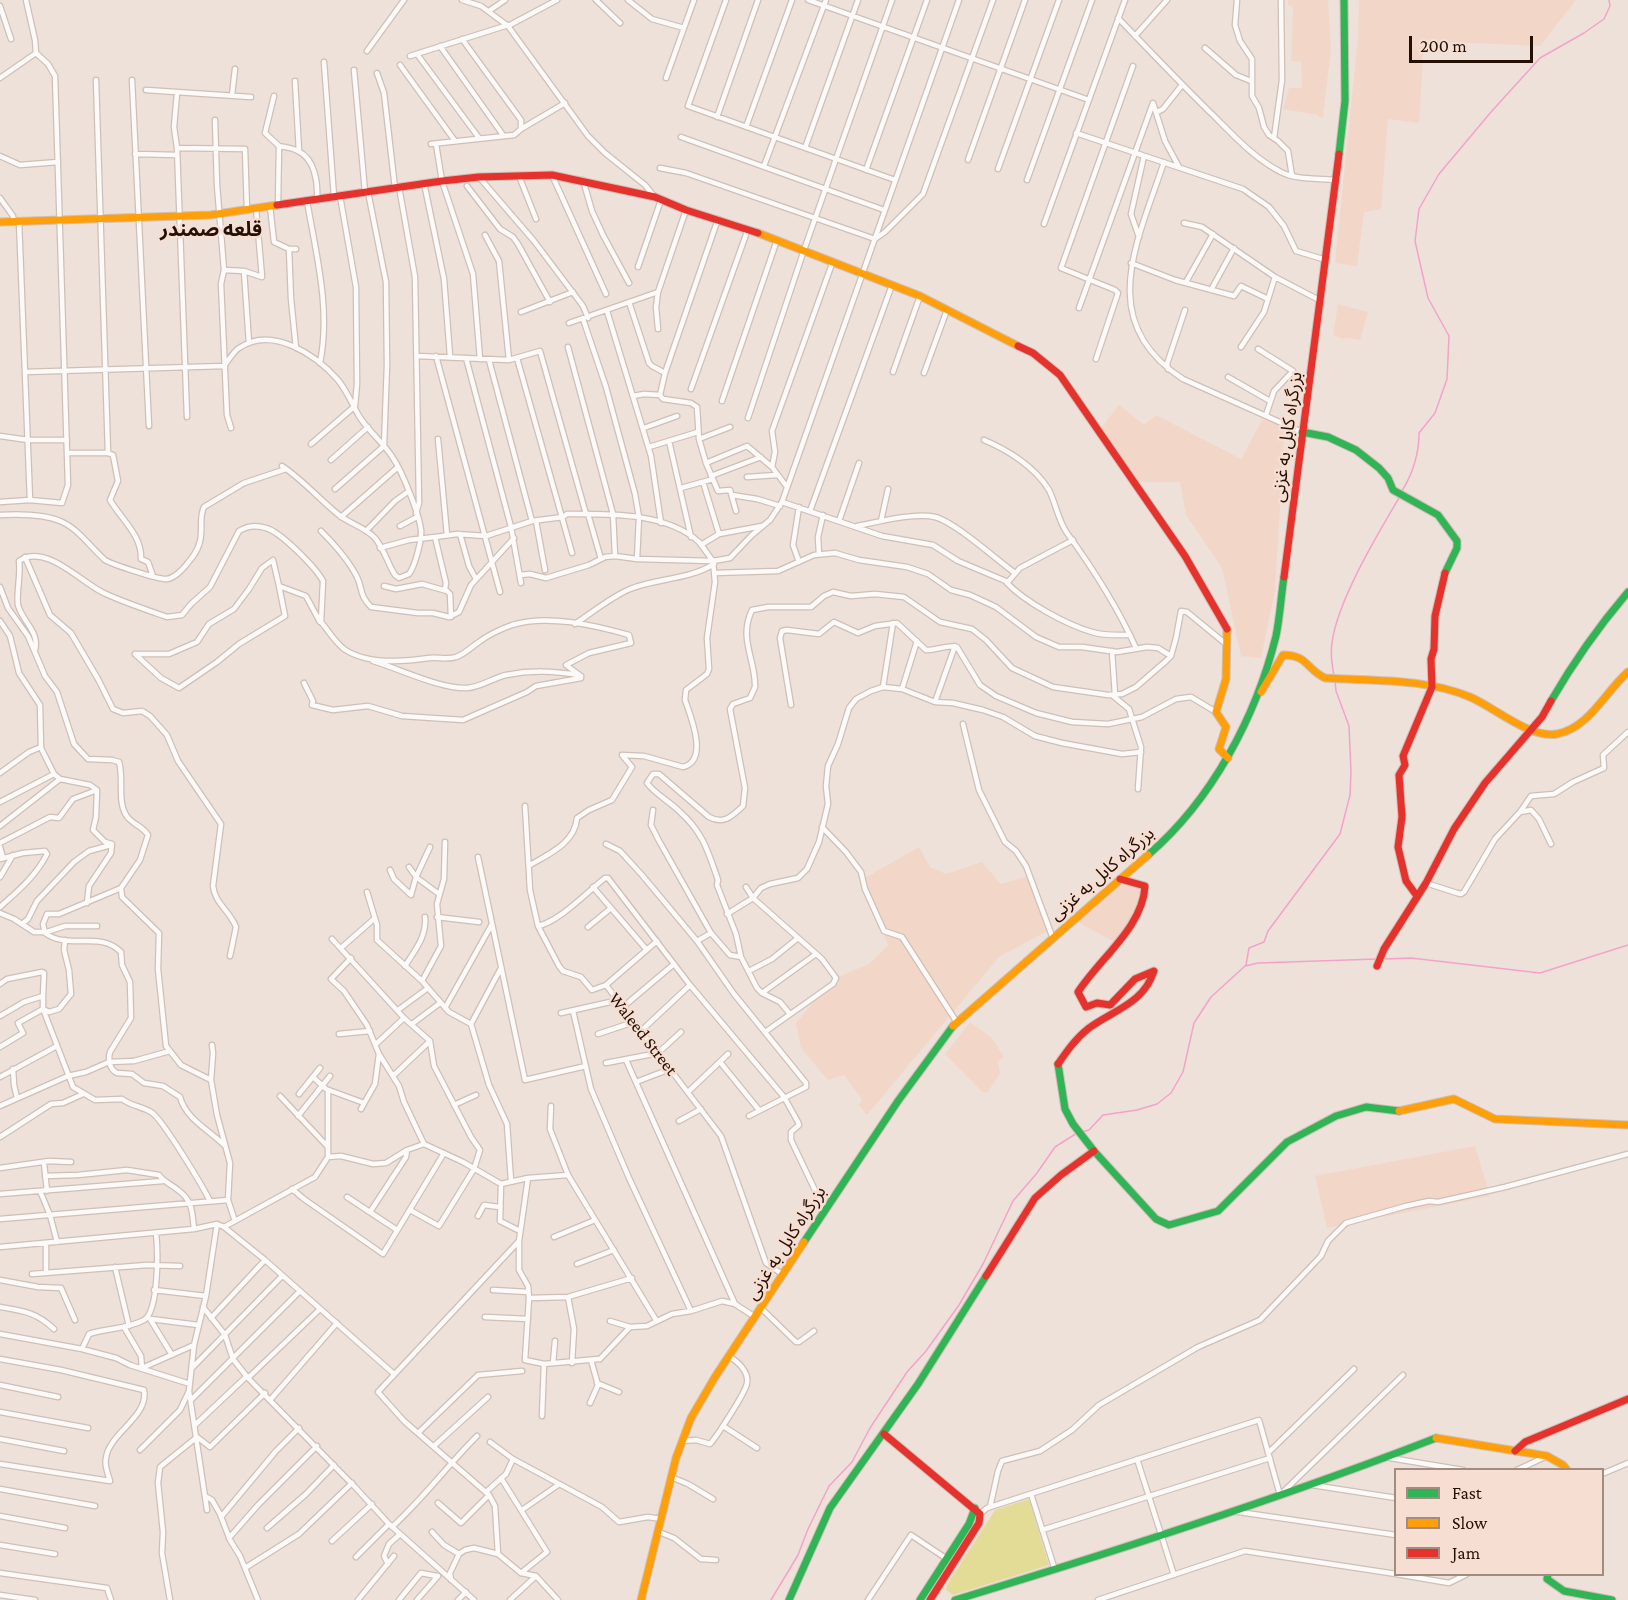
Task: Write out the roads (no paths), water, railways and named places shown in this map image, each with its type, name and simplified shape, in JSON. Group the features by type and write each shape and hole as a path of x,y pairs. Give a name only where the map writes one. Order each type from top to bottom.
{"main road":[{"name":"بزرگراه کابل به غزنی","path":"643,1599 671,1477 691,1418 729,1356 898,1101 956,1021 1162,843 1212,783 1228,758 1255,701 1276,635 1302,432 1322,301 1345,101 1344,0"},
{"path":"0,222 219,214 424,183 479,177 552,175 583,180 658,199 748,229 920,296 1034,353 1060,375 1185,556 1227,626 1226,679 1216,712 1226,727 1219,749 1228,758"},
{"path":"1302,432 1318,434 1353,448 1383,471 1390,479 1392,490 1438,515 1457,541 1457,548 1443,577 1435,616 1434,649 1431,659 1432,687 1402,756 1405,765 1399,776 1402,817 1398,847 1406,881 1418,896"},
{"path":"1377,966 1384,949 1426,884 1454,829 1485,783 1542,717 1564,679 1610,613 1628,592"},
{"path":"1255,701 1283,655 1296,653 1302,656 1320,677 1432,687 1468,696 1542,735 1557,735 1587,719 1599,706 1614,682 1628,672"},
{"path":"1120,879 1145,886 1146,898 1127,932 1090,973 1078,992 1086,1007 1097,1003 1110,1005 1133,980 1144,972 1154,971 1153,980 1143,993 1122,1009 1091,1026 1070,1046 1058,1065 1065,1109 1073,1124 1091,1148 1156,1219 1169,1225 1218,1211 1287,1142 1336,1116 1366,1107 1401,1111 1454,1099 1495,1119 1628,1125"},
{"path":"789,1600 830,1508 884,1434 1035,1198 1091,1148"},
{"path":"1515,1451 1525,1442 1628,1399"},
{"path":"884,1434 977,1511 979,1522 930,1600"},
{"path":"955,1600 1055,1570 1311,1485 1437,1438 1547,1456 1565,1468"},
{"path":"920,1600 977,1511"},
{"path":"1548,1576 1547,1579 1564,1592 1612,1600"}],"street":[{"path":"0,502 30,500 62,503 69,486 55,76 48,64 36,53 26,0"},
{"path":"367,51 404,0"},
{"path":"462,0 489,11 508,25 588,136 658,199 638,267"},
{"path":"489,11 505,0"},
{"path":"410,56 508,25 557,0"},
{"path":"596,0 620,22"},
{"path":"628,0 652,19 684,27"},
{"path":"666,78 694,0"},
{"path":"726,0 688,106 895,180"},
{"path":"717,117 758,0"},
{"path":"746,127 792,0"},
{"path":"808,0 825,3 852,16 1089,100"},
{"path":"805,148 858,0"},
{"path":"748,418 892,0"},
{"path":"866,170 927,0"},
{"path":"520,575 530,574 546,578 615,556 637,560 714,562 730,558 770,520 781,503 787,487 959,0"},
{"path":"874,239 885,232 923,194 993,0"},
{"path":"968,160 1025,0"},
{"path":"998,169 1059,0"},
{"path":"1027,180 1092,0"},
{"path":"1044,224 1125,0"},
{"path":"1135,36 1167,0"},
{"path":"1237,0 1235,25 1240,41 1252,59 1252,96 1264,127 1288,151 1292,176"},
{"path":"1274,138 1282,80 1281,0"},
{"path":"764,166 825,3"},
{"path":"0,6 11,39"},
{"path":"1118,18 1182,85 1259,157 1281,172 1292,176 1336,180"},
{"path":"462,39 521,120 521,129"},
{"path":"440,46 503,135"},
{"path":"1205,48 1236,75 1251,81"},
{"path":"0,78 36,53"},
{"path":"417,54 479,138"},
{"path":"311,444 355,406 357,384 356,287 337,196 324,62"},
{"path":"400,65 455,141"},
{"path":"1096,359 1118,293 1060,268 1133,66"},
{"path":"232,95 235,69"},
{"path":"335,489 384,446 386,282 367,192 354,70"},
{"path":"377,73 384,93 397,188 415,277 419,503 416,516 400,526"},
{"path":"96,80 108,453"},
{"path":"132,81 149,426"},
{"path":"295,81 299,151"},
{"path":"1157,112 1163,109 1182,85"},
{"path":"146,90 251,97"},
{"path":"177,93 174,127 177,148 187,417"},
{"path":"274,96 265,133 279,146 299,151 308,159 317,178 317,199"},
{"path":"480,359 473,274 442,181 434,144 514,135 565,103"},
{"path":"1079,308 1153,103 1165,141 1180,167"},
{"path":"214,120 224,270 221,284 224,366 227,415 231,428"},
{"path":"1076,133 1243,189 1269,207 1284,226 1296,251 1326,260"},
{"path":"681,137 884,210"},
{"path":"278,205 279,146"},
{"path":"177,148 246,149 247,210"},
{"path":"135,154 177,154"},
{"path":"0,156 20,165 58,162"},
{"path":"1139,237 1131,214 1144,156"},
{"path":"1164,162 1131,263 1129,295 1134,321 1145,343 1168,369 1183,379 1302,432"},
{"path":"660,168 686,173 874,239"},
{"path":"552,175 606,294"},
{"path":"519,176 536,219"},
{"path":"479,177 534,241 584,306 635,494 639,517 637,560"},
{"path":"583,180 592,211 629,283"},
{"path":"424,183 444,279 450,356"},
{"path":"467,186 500,229 513,237 550,302"},
{"path":"0,198 17,221 30,500"},
{"path":"307,201 323,289 323,348 320,363"},
{"path":"270,206 274,242 289,249 296,249"},
{"path":"224,270 244,271 262,277 256,208"},
{"path":"658,329 656,307 658,292 686,210"},
{"path":"660,395 665,373 718,219"},
{"path":"1184,223 1202,227 1275,277 1322,301"},
{"path":"691,389 748,229"},
{"path":"1186,282 1213,234"},
{"path":"485,235 499,261 509,360"},
{"path":"722,401 777,240"},
{"path":"1211,290 1234,248"},
{"path":"289,249 296,348"},
{"path":"772,466 775,452 773,427 833,261"},
{"path":"1131,263 1235,296 1241,286 1268,300"},
{"path":"244,271 249,344"},
{"path":"1241,347 1257,324 1275,277"},
{"path":"810,511 892,284"},
{"path":"521,312 573,292"},
{"path":"570,323 658,292"},
{"path":"893,372 920,296"},
{"path":"629,302 649,363 665,373"},
{"path":"924,373 947,310"},
{"path":"1168,369 1171,352 1185,310"},
{"path":"607,311 649,447 661,523"},
{"path":"0,515 17,514 62,522 106,561 168,579 179,573 201,541 203,521 201,513 204,507 244,483 284,468 304,482 341,517 375,538 391,569 399,578 409,574 421,539 421,530 409,491 398,467 384,446 359,417 355,406 339,381 311,355 270,340 257,340 239,348 224,366"},
{"path":"568,347 613,514 615,556"},
{"path":"1258,350 1293,370 1274,391 1266,415"},
{"path":"417,356 509,360 538,351 542,353 601,559"},
{"path":"436,356 500,592"},
{"path":"466,358 512,527 521,584"},
{"path":"517,358 572,553"},
{"path":"489,360 534,521 545,570"},
{"path":"25,372 224,366"},
{"path":"1228,377 1270,401"},
{"path":"633,396 660,395 663,399 698,406 698,432 706,463 718,491 730,489 736,511"},
{"path":"644,428 677,416"},
{"path":"331,460 368,426"},
{"path":"699,439 730,427"},
{"path":"649,447 698,432"},
{"path":"0,436 28,440 67,440"},
{"path":"438,439 447,535"},
{"path":"984,440 1005,449 1049,491 1060,519 1103,585 1136,648"},
{"path":"669,441 691,537"},
{"path":"706,463 747,446 772,466 787,487"},
{"path":"67,453 113,454 118,481 110,500 116,511 132,528 141,559 148,562 153,576"},
{"path":"681,488 702,482 761,457"},
{"path":"839,521 860,463"},
{"path":"341,517 398,467"},
{"path":"747,477 777,475"},
{"path":"702,482 719,534"},
{"path":"881,521 888,489"},
{"path":"366,531 395,501 409,491"},
{"path":"732,495 799,507 882,536 933,545 958,561 1008,582 1020,595 1033,604 1083,628 1103,634 1130,635"},
{"path":"799,507 793,545 799,562"},
{"path":"380,548 447,535 486,536 534,521 563,517 567,514 613,514 639,517 675,528 701,545 714,562 716,573 707,638 709,669 707,674 686,690 685,694 696,739 692,763 683,767 644,756 622,755 632,767 612,800 578,818 573,835 530,865"},
{"path":"819,554 818,537 823,515"},
{"path":"855,526 881,521 936,517 964,534 1015,573"},
{"path":"35,650 37,643 18,605 19,561 25,557 40,556 61,564 105,594 167,617 174,617 182,615 210,587 239,531 247,526 269,528 309,561 323,582 320,615 324,626"},
{"path":"701,545 719,534 762,526"},
{"path":"321,531 349,562 359,580 361,593 371,607 452,617 459,612 476,579 514,538"},
{"path":"460,534 469,566 476,579"},
{"path":"435,537 447,591 450,594 452,617"},
{"path":"1008,582 1028,563 1073,540"},
{"path":"716,573 778,571 819,554 835,553 923,572 951,590 996,607 1036,637 1059,647 1082,646 1112,651 1158,648 1171,656"},
{"path":"25,557 50,615 71,633 113,709 123,712 142,711 155,721 167,735 178,761 221,824 213,886 218,903 236,927 230,956"},
{"path":"273,560 279,586 285,616 239,644 178,688 161,678 135,654 169,654 197,642 209,624 234,609 262,568 273,560"},
{"path":"575,624 631,588 684,577 705,570 714,562"},
{"path":"384,586 396,589 422,584 447,591"},
{"path":"279,586 306,596 315,616 332,638 346,650 427,681 465,688 481,685 508,674 528,671 552,670 580,676"},
{"path":"0,587 8,608 28,636 45,676 57,692 74,744 88,759 119,762 122,770 120,781 125,814 148,835 140,860 121,888 59,914 47,914 43,924 45,933 64,940 105,941 121,952 122,965 130,982 131,1018 112,1047 109,1062 114,1072 132,1074 144,1083 161,1085 180,1097 182,1106 190,1116 225,1145"},
{"path":"790,1014 780,1002 762,993 741,957 736,934 727,914 706,844 699,832 681,812 648,784 647,780 653,774 659,774 709,817 717,821 729,819 743,806 745,789 730,709 733,704 750,698 755,687 746,644 749,616 753,609 811,607 833,592 851,596 875,594 901,596 909,599 940,622 972,629 986,640 1012,668 1053,687 1114,695 1142,683 1171,656 1179,629 1180,613 1183,610 1226,644"},
{"path":"0,621 10,636 19,673 40,705 41,747 54,774 60,780 90,785 98,790"},
{"path":"365,659 413,661 432,657 453,658 466,653 479,641 512,625 542,621 597,626 629,635 631,643 589,653 566,664 580,676"},
{"path":"791,705 780,638 782,631 819,634 834,622 858,633 875,626 897,623 926,650 932,651 955,646"},
{"path":"883,687 893,623"},
{"path":"902,689 917,641"},
{"path":"935,702 955,646"},
{"path":"955,646 980,685 996,696 1036,713 1072,722 1108,724 1142,717 1176,699 1191,697 1216,712"},
{"path":"1112,651 1114,695 1127,707 1141,752 1138,789"},
{"path":"304,684 313,700 312,705 321,708 333,710 368,706 402,716 463,720 536,686 574,680 581,678 580,676"},
{"path":"727,914 753,898 761,888 798,878 807,868 819,842 828,804 826,786 828,766 838,744 849,708 856,699 883,687 902,689 935,702 953,703 983,710 1003,717 1035,736 1062,743 1122,754 1141,752"},
{"path":"963,724 979,790 1005,842 1016,850 1026,866 1052,936"},
{"path":"1426,884 1457,893 1464,892 1495,839 1533,795 1554,794 1573,782 1604,768 1603,755 1628,732"},
{"path":"0,773 29,752 41,747"},
{"path":"0,802 54,774"},
{"path":"0,826 60,780"},
{"path":"98,790 93,830 105,842 112,844"},
{"path":"0,907 24,887 47,854 45,851 1,859 0,845 50,817 59,818 72,799 98,790"},
{"name":"Waleed Street","path":"525,806 530,890 538,926 563,971 581,977 592,990 606,986 619,1000 721,1136 766,1263 784,1275"},
{"path":"652,810 651,825 654,832 711,933 730,955 741,957"},
{"path":"1520,812 1531,810 1539,819 1551,844"},
{"path":"822,827 861,872 865,889 884,931 902,937 956,1021"},
{"path":"422,981 441,946 437,917 444,879 445,842"},
{"path":"87,903 89,886 111,853 112,844"},
{"path":"22,924 28,919 37,901 74,862 88,851 112,844"},
{"path":"606,844 620,851 642,875 807,1085 749,1116"},
{"path":"390,870 394,879 411,895 416,877 430,847"},
{"path":"0,877 13,855"},
{"path":"478,857 525,1080 586,1066"},
{"path":"409,867 416,877 440,894"},
{"path":"538,926 550,922 605,878 608,879 690,985 784,1097 799,1125 789,1136 825,1211"},
{"path":"593,887 646,949"},
{"path":"746,887 753,898 816,954 836,978 836,981 765,1032"},
{"path":"121,888 122,897 159,933 157,962 166,1046 181,1065 211,1080"},
{"path":"367,892 377,925 377,939 422,981 448,1012 471,1024"},
{"path":"588,927 610,908"},
{"path":"0,913 22,924 31,932 45,933 65,926 97,926"},
{"path":"405,966 422,939 426,927 424,916"},
{"path":"437,917 479,922"},
{"path":"341,948 375,918"},
{"path":"445,1008 492,924"},
{"path":"696,941 711,933"},
{"path":"749,971 772,959 798,938"},
{"path":"332,939 404,1018 430,1041 434,1066 471,1137 480,1149 474,1169 439,1226 410,1210"},
{"path":"43,1009 49,1012 60,1009 71,994 64,940"},
{"path":"606,986 657,941"},
{"path":"762,993 816,954"},
{"path":"351,958 331,979 344,991 370,1031 379,1054 399,1086 424,1144 501,1184 528,1178 568,1175"},
{"path":"623,1007 674,964"},
{"path":"501,968 471,1024 489,1085 507,1124 511,1181"},
{"path":"0,984 7,979 44,973 43,1009 73,1087 95,1100 122,1099 130,1106 153,1112 202,1183 210,1201"},
{"path":"640,1031 690,985"},
{"path":"398,1010 428,988"},
{"path":"0,1016 24,1002 43,996"},
{"path":"561,1013 619,1000"},
{"path":"412,1024 440,1003"},
{"path":"0,1047 23,1033 18,1023 43,1009"},
{"path":"573,1011 591,1089 629,1178 691,1311"},
{"path":"376,1044 404,1018"},
{"path":"598,1034 634,1022"},
{"path":"339,1034 370,1031"},
{"path":"606,1064 658,1053 681,1032"},
{"path":"393,1076 430,1041"},
{"path":"212,1045 211,1080 231,1170 228,1200 235,1221"},
{"path":"0,1077 57,1046"},
{"path":"0,1107 68,1076 86,1072 109,1062 134,1061 170,1051"},
{"path":"361,1109 375,1084 379,1054"},
{"path":"688,1092 728,1054"},
{"path":"626,1060 735,1304"},
{"path":"720,1062 759,1110"},
{"path":"299,1094 320,1068"},
{"path":"12,1069 17,1098"},
{"path":"636,1082 670,1069"},
{"path":"224,1227 315,1177 328,1157 329,1110 326,1089 330,1076"},
{"path":"313,1077 326,1089 364,1103"},
{"path":"298,1116 326,1089"},
{"path":"0,1137 51,1104 63,1103 83,1094"},
{"path":"454,1105 476,1095"},
{"path":"280,1096 328,1147"},
{"path":"550,1106 550,1130 568,1175 656,1320"},
{"path":"679,1121 701,1108"},
{"path":"328,1157 340,1156 373,1164 386,1163 407,1150 424,1144"},
{"path":"370,1212 406,1157 407,1150"},
{"path":"292,1189 304,1200 383,1254 444,1153"},
{"path":"990,1507 1002,1461 1040,1451 1071,1430 1099,1405 1198,1347 1260,1320 1321,1256 1328,1241 1346,1223 1406,1206 1438,1202 1505,1187 1628,1154"},
{"path":"0,1168 49,1161 71,1162"},
{"path":"44,1163 47,1191"},
{"path":"45,1176 127,1170 159,1175 191,1204 194,1229"},
{"path":"528,1178 519,1241 519,1270 528,1286 529,1295 525,1360 544,1364 596,1360 630,1327"},
{"path":"0,1194 163,1181"},
{"path":"501,1184 500,1221 520,1231"},
{"path":"40,1191 50,1215 57,1242"},
{"path":"346,1197 397,1230"},
{"path":"0,1219 228,1200"},
{"path":"478,1216 484,1204 499,1207"},
{"path":"554,1237 595,1220"},
{"path":"140,1450 180,1410 189,1391 194,1345 206,1296 217,1224"},
{"path":"0,1247 194,1229 217,1224 265,1260 394,1374"},
{"path":"156,1233 159,1265 150,1318 172,1355"},
{"path":"498,1554 495,1506 488,1493 404,1421 378,1392 519,1241"},
{"path":"46,1243 46,1273"},
{"path":"577,1264 614,1250"},
{"path":"211,1318 265,1260"},
{"path":"32,1274 115,1267 180,1266"},
{"path":"115,1267 126,1327 141,1356 142,1368"},
{"path":"191,1368 282,1275"},
{"path":"493,1290 568,1297 632,1278"},
{"path":"0,1280 38,1287 61,1288 75,1320"},
{"path":"154,1290 206,1296"},
{"path":"191,1400 300,1291"},
{"path":"568,1297 574,1329 572,1363"},
{"path":"610,1321 630,1327 647,1326 672,1314 691,1311 722,1301 735,1304 755,1317"},
{"path":"0,1307 29,1312 43,1319 54,1329"},
{"path":"203,1307 225,1335 233,1359 248,1377 317,1446 399,1535 440,1574 451,1580 474,1600"},
{"path":"761,1308 796,1341 799,1342 814,1331"},
{"path":"195,1425 320,1309"},
{"path":"485,1317 528,1319"},
{"path":"82,1349 89,1334 126,1327 150,1318 198,1324"},
{"path":"271,1399 337,1323"},
{"path":"0,1335 82,1349 190,1384"},
{"path":"553,1363 555,1341"},
{"path":"142,1368 194,1345"},
{"path":"682,1441 696,1440 710,1444 723,1426 747,1382 740,1364 729,1356"},
{"path":"0,1359 61,1370 144,1390 146,1397 142,1406 109,1449 106,1465 110,1481 0,1464"},
{"path":"590,1403 597,1383 596,1360"},
{"path":"542,1416 544,1364"},
{"path":"1042,1530 1269,1455 1354,1369"},
{"path":"418,1433 478,1376 522,1371"},
{"path":"977,1511 1259,1420 1280,1495 1403,1375"},
{"path":"597,1383 620,1392"},
{"path":"0,1385 58,1397"},
{"path":"189,1391 207,1510"},
{"path":"197,1437 210,1447 264,1393"},
{"path":"434,1446 488,1396"},
{"path":"0,1412 88,1428"},
{"path":"723,1426 757,1448"},
{"path":"221,1517 276,1451 299,1428"},
{"path":"356,1557 424,1496 451,1462 477,1436"},
{"path":"170,1600 162,1553 163,1532 158,1473 163,1462 197,1437"},
{"path":"0,1439 64,1451"},
{"path":"490,1442 513,1460 602,1508 619,1521 648,1517 662,1520"},
{"path":"229,1538 258,1505 317,1446"},
{"path":"1521,1468 1547,1456"},
{"path":"1388,1457 1451,1468"},
{"path":"438,1503 460,1523 506,1474 513,1460"},
{"path":"1137,1460 1174,1575"},
{"path":"1604,1473 1628,1463"},
{"path":"267,1528 306,1494 334,1465"},
{"path":"671,1477 713,1499"},
{"path":"501,1478 547,1552 521,1573"},
{"path":"245,1568 299,1534 352,1483"},
{"path":"522,1510 558,1485"},
{"path":"1311,1485 1394,1498"},
{"path":"0,1490 95,1506"},
{"path":"1031,1494 1055,1570"},
{"path":"205,1496 212,1500 221,1517 258,1600"},
{"path":"332,1541 372,1504"},
{"path":"1231,1511 1394,1535"},
{"path":"0,1516 65,1528"},
{"path":"432,1532 444,1545 459,1554"},
{"path":"659,1532 674,1538 701,1560 716,1560"},
{"path":"388,1564 384,1556 385,1549 399,1535"},
{"path":"868,1600 910,1535 946,1559"},
{"path":"0,1545 56,1554"},
{"path":"451,1580 450,1573 459,1554 474,1548 498,1554 521,1573 536,1576 558,1600"},
{"path":"1098,1600 1245,1551 1394,1574"},
{"path":"358,1600 394,1556"},
{"path":"0,1573 107,1588 111,1600"},
{"path":"399,1600 421,1573 440,1574"},
{"path":"417,1600 440,1574"},
{"path":"510,1600 536,1576"},
{"path":"1409,1576 1449,1582 1464,1576"},
{"path":"458,1600 466,1592"},
{"path":"0,1594 35,1600"},
{"path":"547,1600 554,1594"}],"waterway":[{"path":"1402,491 1415,463 1419,433 1435,413 1447,379 1449,336 1428,298 1415,241 1419,209 1439,174 1540,58 1604,19 1610,6 1609,0"},
{"path":"1334,676 1331,647 1341,608 1359,569 1399,498"},
{"path":"1246,965 1249,948 1264,942 1268,931 1340,834 1350,795 1351,772 1349,726 1336,691 1335,681"},
{"path":"1385,959 1411,958 1540,973 1628,945"},
{"path":"1082,1132 1089,1130 1103,1115 1137,1110 1157,1104 1171,1093 1183,1072 1194,1023 1211,997 1245,966 1258,963 1377,959"},
{"path":"771,1600 798,1555 829,1486 852,1462 870,1428 907,1372 926,1351 959,1305 983,1264 1013,1201 1055,1147 1077,1133"}],"district":[{"name":"قلعه صمندر","path":"211,230"}]}
